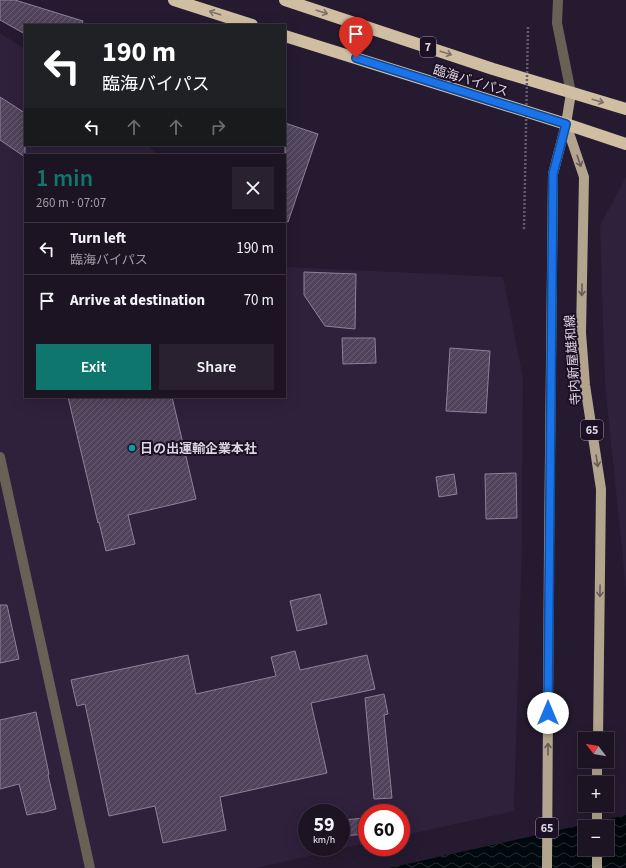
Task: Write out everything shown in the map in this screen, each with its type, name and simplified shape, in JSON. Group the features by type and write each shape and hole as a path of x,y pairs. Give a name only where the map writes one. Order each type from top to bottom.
{"highway":[{"path":"174,0 249,24"},
{"name":"臨海バイパス","path":"285,0 493,69 626,109"},
{"name":"臨海バイパス","path":"286,36 626,144"}],"main road":[{"name":"寺内新屋雄和線","path":"547,868 553,174 566,124 571,93"},
{"name":"寺内新屋雄和線","path":"566,124 584,177 581,333 585,385 602,489 598,732"},
{"path":"597,856 597,868"}],"street":[{"path":"558,0 557,23 571,93"},
{"path":"0,457 90,868"}],"path":[{"path":"524,229 528,26"}],"shaded area":[{"path":"0,33 24,48 24,146 148,146 158,154 24,154 24,398 286,398 286,267 503,277 523,378 522,541 514,811 410,834 410,804 358,804 358,845 350,847 350,804 298,804 298,856 309,856 256,868 0,868"},
{"path":"626,177 626,589 605,384 600,226"}],"water":[{"path":"626,815 626,868 389,868 578,826 578,856 614,856 614,820 604,820"}],"building":[{"path":"0,0 15,0 83,21 82,24 24,24 24,33 0,20"},
{"path":"0,97 24,112 24,156 0,140"},
{"path":"286,123 318,134 288,222 286,221"},
{"path":"304,272 356,274 355,329 325,326 304,295"},
{"path":"342,338 375,338 376,363 343,364"},
{"path":"450,348 490,351 486,413 446,411"},
{"name":"日の出運輸企業本社","path":"68,398 172,398 196,499 128,515 135,544 106,551 99,522 98,523"},
{"path":"516,473 517,518 486,519 485,474"},
{"path":"454,474 457,494 439,497 436,477"},
{"path":"320,594 327,624 297,631 290,601"},
{"path":"0,605 7,605 19,659 0,663"},
{"path":"295,651 300,670 367,655 375,689 311,703 327,773 220,797 226,830 163,843 155,806 109,816 85,704 77,706 71,680 188,655 196,694 276,676 271,657"},
{"path":"384,694 388,714 384,715 392,798 374,799 365,698"},
{"path":"36,712 56,809 27,815 19,784 0,789 0,720"},
{"path":"350,819 358,819 358,835 350,835"}],"place":[{"name":"日の出運輸企業本社","path":"132,448"}],"route":[{"path":"356,58 412,77 566,124 553,174 548,713"}]}
